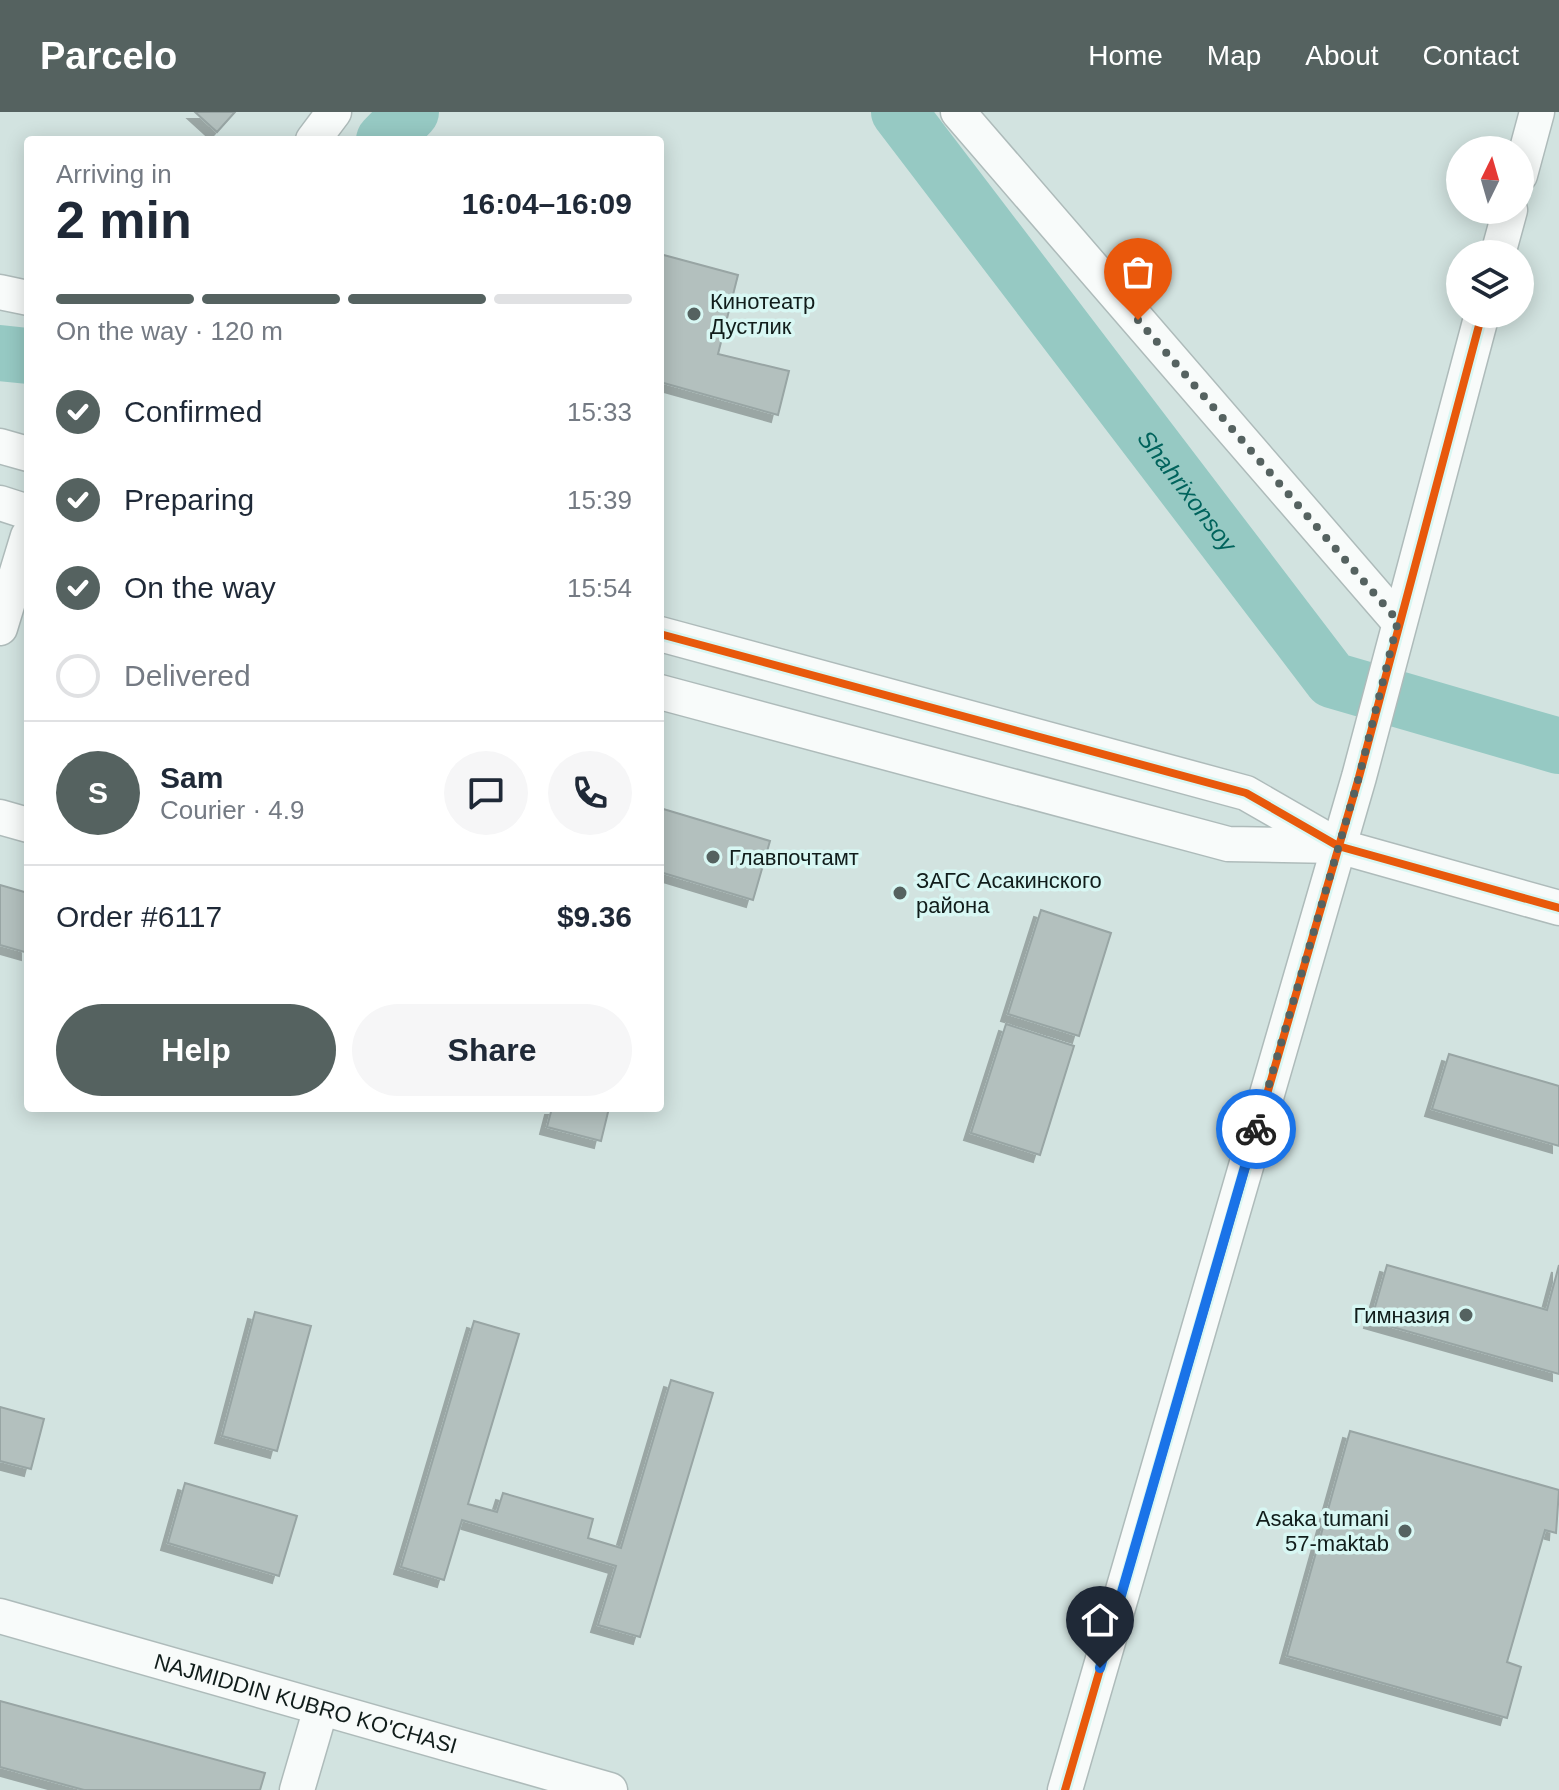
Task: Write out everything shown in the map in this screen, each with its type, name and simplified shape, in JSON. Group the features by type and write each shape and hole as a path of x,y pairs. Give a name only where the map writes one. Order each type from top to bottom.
{"street":[{"path":"316,136 334,112"},
{"path":"958,112 1398,621"},
{"path":"1531,136 1537,112"},
{"path":"0,292 24,297"},
{"path":"1065,1790 1359,777 1478,328"},
{"path":"0,446 24,453"},
{"path":"0,503 24,511"},
{"path":"0,628 24,549"},
{"path":"664,635 1246,793 1338,846 1559,908"},
{"path":"664,693 1228,844 1338,846"},
{"path":"0,817 24,824"},
{"name":"NAJMIDDIN KUBRO KO'CHASI","path":"0,1616 610,1790"},
{"path":"297,1790 321,1708"}],"building":[{"path":"195,112 235,112 217,132"},
{"name":"Кинотеатр Дустлик","path":"664,255 738,275 718,354 789,371 778,415 664,383"},
{"name":"Главпочтамт","path":"664,809 770,841 753,900 664,873"},
{"path":"0,885 24,892 24,952 0,945"},
{"path":"1041,910 1111,933 1079,1036 1008,1014"},
{"path":"1006,1024 1074,1046 1040,1155 971,1133"},
{"path":"1449,1054 1559,1086 1559,1146 1432,1109"},
{"path":"551,1112 608,1112 601,1141 547,1127"},
{"name":"Гимназия","path":"1387,1265 1547,1310 1559,1265 1559,1374 1371,1321"},
{"path":"255,1312 311,1326 277,1451 222,1436"},
{"path":"474,1321 519,1334 468,1504 497,1512 503,1493 593,1519 588,1538 621,1548 671,1380 713,1393 640,1637 598,1625 616,1566 462,1520 444,1580 401,1567"},
{"path":"0,1407 44,1419 31,1469 0,1461"},
{"path":"1350,1431 1559,1490 1556,1533 1545,1530 1507,1662 1521,1667 1507,1718 1287,1656"},
{"path":"185,1483 297,1516 279,1576 168,1543"},
{"path":"0,1701 265,1773 260,1790 84,1790 0,1767"}],"waterway":[{"name":"Shahrixonsoy","path":"388,136 411,112"},
{"name":"Shahrixonsoy","path":"899,112 1332,680 1559,746"},
{"name":"Shahrixonsoy","path":"0,353 24,356"}],"cycle path":[{"path":"1065,1790 1359,777 1478,328"},
{"path":"664,635 1246,793 1338,846 1559,908"}],"way so far":[{"path":"1138,320 1398,621 1359,777 1256,1129"}],"place":[{"name":"Кинотеатр Дустлик","path":"694,314"},
{"name":"Главпочтамт","path":"713,857"},
{"name":"ЗАГС Асакинского района","path":"900,893"},
{"name":"Гимназия","path":"1466,1315"},
{"name":"Asaka tumani 57-maktab","path":"1405,1531"}],"route":[{"path":"1100,1668 1256,1129"}]}
